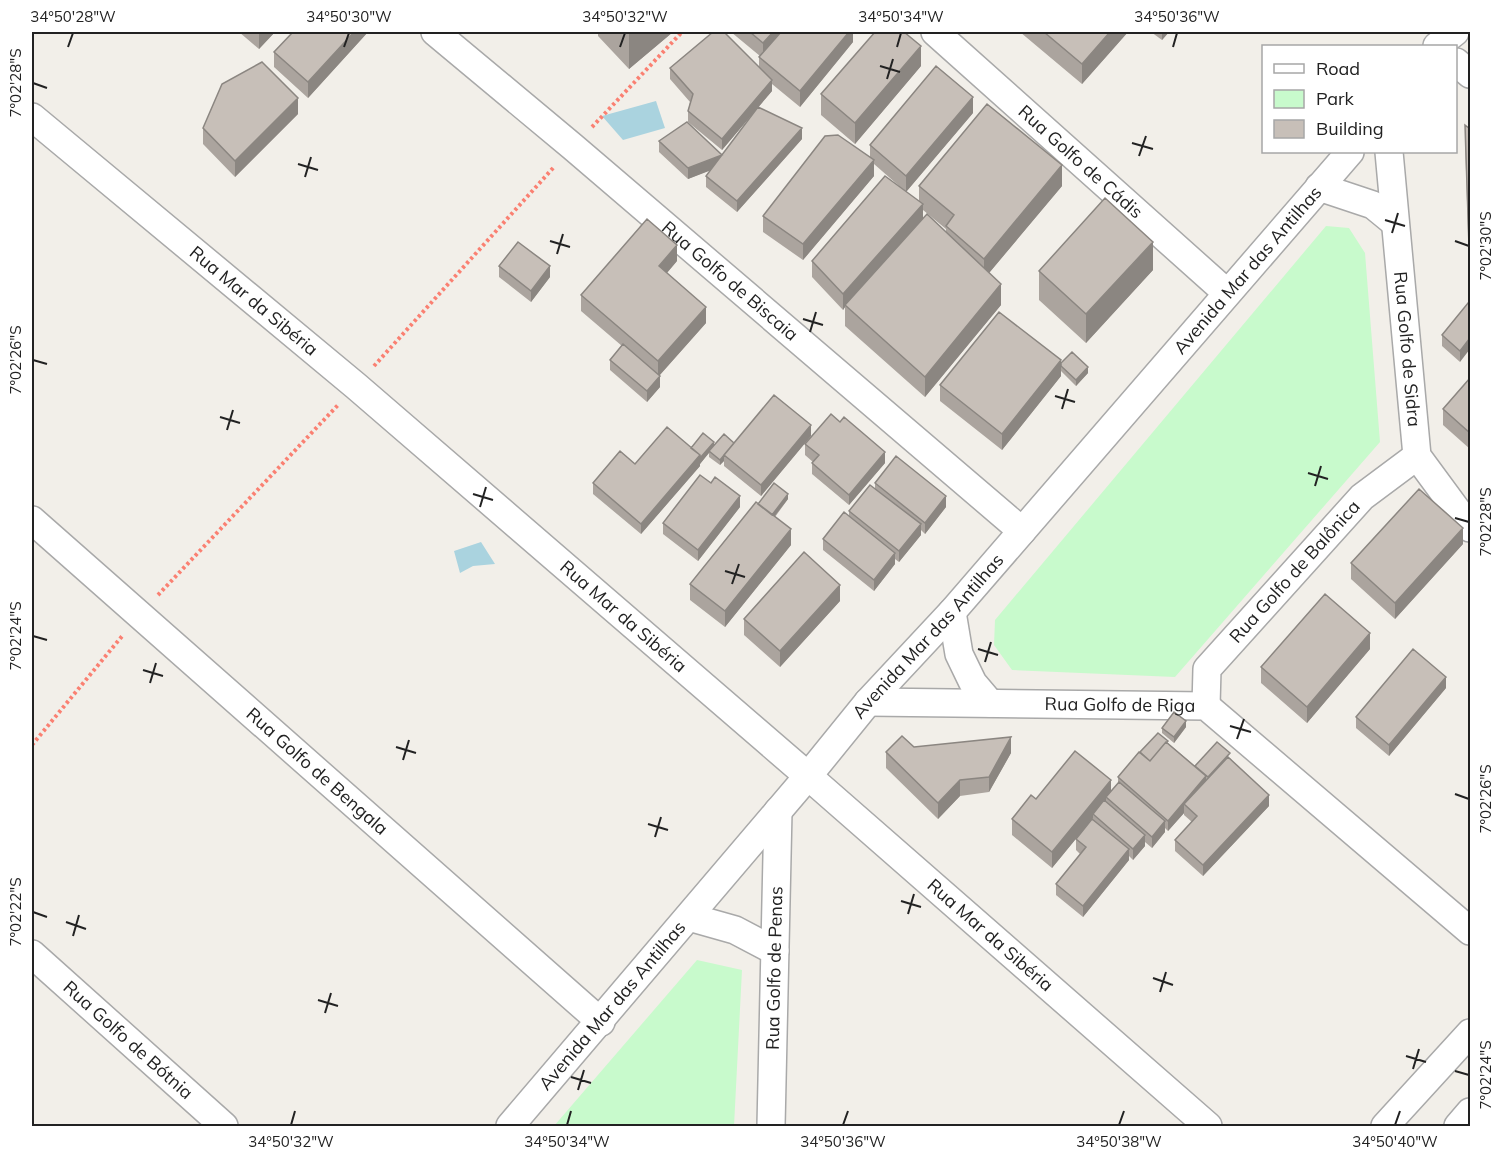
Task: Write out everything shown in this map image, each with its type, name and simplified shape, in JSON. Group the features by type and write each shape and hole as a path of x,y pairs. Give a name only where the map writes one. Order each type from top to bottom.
{"street":[{"name":"Rua Golfo de Biscaia","path":"435,32 1022,531"},
{"name":"Rua Golfo de Cádis","path":"934,32 1227,293"},
{"path":"1419,32 1436,45"},
{"path":"1438,45 1455,32"},
{"path":"1457,64 1470,74"},
{"name":"Rua Mar da Sibéria","path":"32,117 356,386 808,776 1208,1126"},
{"name":"Avenida Mar das Antilhas","path":"510,1126 601,1022 868,702 952,612 1349,153"},
{"name":"Rua Golfo de Sidra","path":"1389,153 1417,456"},
{"path":"1319,187 1373,205 1395,223"},
{"path":"1417,456 1470,528"},
{"name":"Rua Golfo de Balônica","path":"1206,706 1206,669 1362,497 1417,456"},
{"name":"Rua Golfo de Bengala","path":"32,520 601,1022"},
{"path":"952,612 959,654 973,683 990,703"},
{"name":"Rua Golfo de Riga","path":"868,702 1206,706 1470,931"},
{"name":"Rua Golfo de Penas","path":"771,1126 778,811"},
{"path":"689,917 735,930 775,951"},
{"name":"Rua Golfo de Bótnia","path":"32,954 224,1126"},
{"path":"1385,1126 1470,1033"},
{"path":"1458,1126 1470,1112"}],"green space":[{"path":"1326,226 1349,228 1365,253 1380,442 1175,677 1012,670 994,645 995,620"},
{"path":"697,960 742,970 734,1126 554,1126"}],"water":[{"path":"656,101 665,128 623,140 602,116"},
{"path":"481,542 495,564 473,566 460,573 454,551"}],"building":[{"path":"293,32 354,32 308,82 274,52"},
{"path":"713,32 724,32 772,80 722,139 688,111 693,94 670,68"},
{"path":"750,32 773,32 763,43"},
{"path":"781,32 849,32 800,91 759,57"},
{"path":"875,32 904,32 921,46 855,123 821,94"},
{"path":"1044,32 1110,32 1082,64"},
{"path":"262,62 298,98 235,161 203,128 222,84"},
{"path":"936,66 973,97 906,176 870,145"},
{"path":"987,104 1062,165 984,259 946,226 954,215 919,186"},
{"path":"758,107 802,128 737,201 706,176"},
{"path":"687,122 722,155 688,168 659,141"},
{"path":"1465,125 1470,129 1470,277"},
{"path":"838,135 874,160 803,244 763,216 825,136"},
{"path":"885,176 923,204 843,294 812,261"},
{"path":"1105,198 1153,242 1086,314 1039,271"},
{"path":"927,214 1001,284 925,377 845,305"},
{"path":"647,219 677,245 659,266 706,307 658,361 581,295"},
{"path":"518,242 550,266 531,291 499,266"},
{"path":"1468,303 1470,305 1470,338 1460,351 1442,335"},
{"path":"999,312 1061,360 1002,434 940,385"},
{"path":"623,344 660,376 647,391 610,360"},
{"path":"1072,352 1088,367 1076,380 1061,366 1061,363"},
{"path":"1470,378 1470,433 1443,409"},
{"path":"774,395 811,425 761,485 724,455"},
{"path":"831,414 840,422 844,417 885,452 849,495 812,463 819,455 805,444"},
{"path":"667,427 700,455 641,524 593,483 620,451 635,464"},
{"path":"703,433 714,442 700,458 700,455 691,448"},
{"path":"724,434 734,443 720,460 709,451"},
{"path":"896,456 946,496 925,523 875,483"},
{"path":"700,475 711,483 715,477 740,496 698,550 663,523"},
{"path":"774,483 788,494 772,515 758,504"},
{"path":"870,485 921,524 899,551 849,511"},
{"path":"1419,489 1463,528 1395,603 1351,563"},
{"path":"756,502 791,529 725,611 690,584"},
{"path":"844,512 895,553 874,580 823,539"},
{"path":"804,552 840,585 780,651 744,619"},
{"path":"1325,594 1370,633 1307,707 1261,667"},
{"path":"1413,649 1446,677 1389,745 1356,717"},
{"path":"1174,712 1186,721 1174,737 1162,728"},
{"path":"1158,733 1168,741 1150,761 1140,752"},
{"path":"902,736 914,747 1011,737 989,777 960,780 938,803 886,752"},
{"path":"1166,742 1206,776 1168,821 1118,777 1139,752 1150,761"},
{"path":"1217,742 1230,753 1208,777 1195,766"},
{"path":"1075,751 1111,780 1052,852 1012,819 1031,795 1036,799"},
{"path":"1228,757 1269,795 1203,865 1175,840 1197,816 1184,804"},
{"path":"1119,782 1165,821 1152,837 1106,797"},
{"path":"1104,800 1145,835 1133,849 1093,814"},
{"path":"1092,819 1129,849 1083,906 1056,884 1086,847 1076,839"}]}
